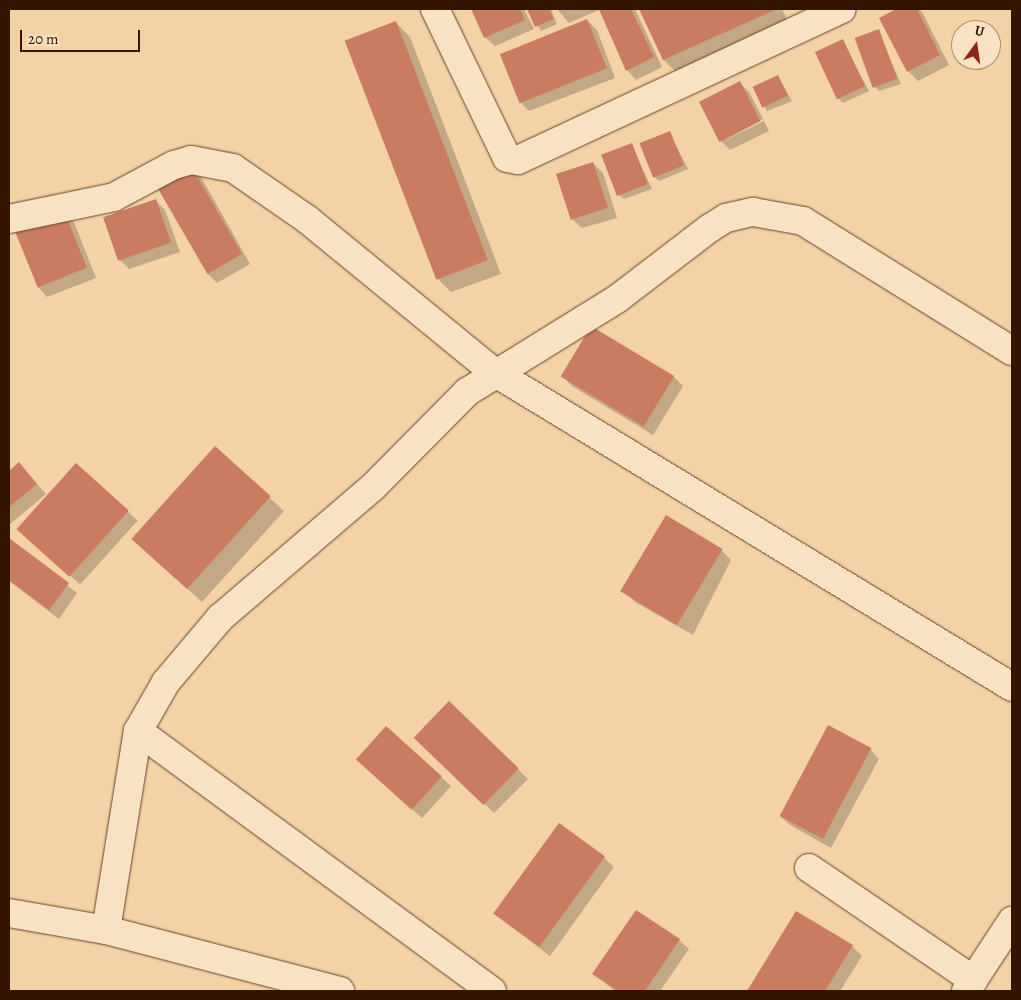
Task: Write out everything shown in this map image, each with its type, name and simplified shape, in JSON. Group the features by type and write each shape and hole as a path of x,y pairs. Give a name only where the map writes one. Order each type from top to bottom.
{"street":[{"path":"435,9 507,158 518,160 842,9"},
{"path":"9,219 114,197 174,165 191,160 233,168 308,220 494,372 1012,687"},
{"path":"106,930 138,731 166,682 220,618 373,487 467,392 494,372 547,345 617,299 726,218 753,212 804,220 1012,352"},
{"path":"138,731 492,991"},
{"path":"809,868 969,985 1012,921"},
{"path":"9,913 106,930 340,991"}],"building":[{"path":"471,9 520,9 525,20 484,38"},
{"path":"527,9 549,9 554,19 535,27"},
{"path":"599,9 631,9 654,57 626,71"},
{"path":"639,9 777,9 663,60"},
{"path":"896,9 917,9 940,55 907,72 879,18"},
{"path":"587,19 607,68 520,103 500,54"},
{"path":"396,21 488,260 436,280 345,41"},
{"path":"879,29 897,79 873,88 855,38"},
{"path":"843,39 865,86 837,99 815,52"},
{"path":"778,75 788,96 762,108 753,87"},
{"path":"740,81 760,121 719,142 699,102"},
{"path":"670,131 684,165 653,178 639,143"},
{"path":"632,143 648,184 617,196 601,155"},
{"path":"593,162 608,208 571,220 556,174"},
{"path":"190,164 242,254 207,274 155,184"},
{"path":"156,199 171,242 118,261 103,217"},
{"path":"64,211 87,268 38,287 15,231"},
{"path":"591,326 674,376 644,427 561,377"},
{"path":"215,446 271,496 187,589 131,539"},
{"path":"19,462 37,484 9,507 9,471"},
{"path":"76,463 129,511 69,577 16,529"},
{"path":"666,515 723,549 677,625 620,591"},
{"path":"9,538 69,583 49,610 9,580"},
{"path":"449,701 519,768 483,805 414,738"},
{"path":"828,725 871,748 823,839 780,816"},
{"path":"386,726 442,776 412,810 356,759"},
{"path":"559,823 605,857 539,947 493,914"},
{"path":"636,910 680,939 645,991 618,991 592,974"},
{"path":"796,911 853,945 825,991 747,991"}]}
